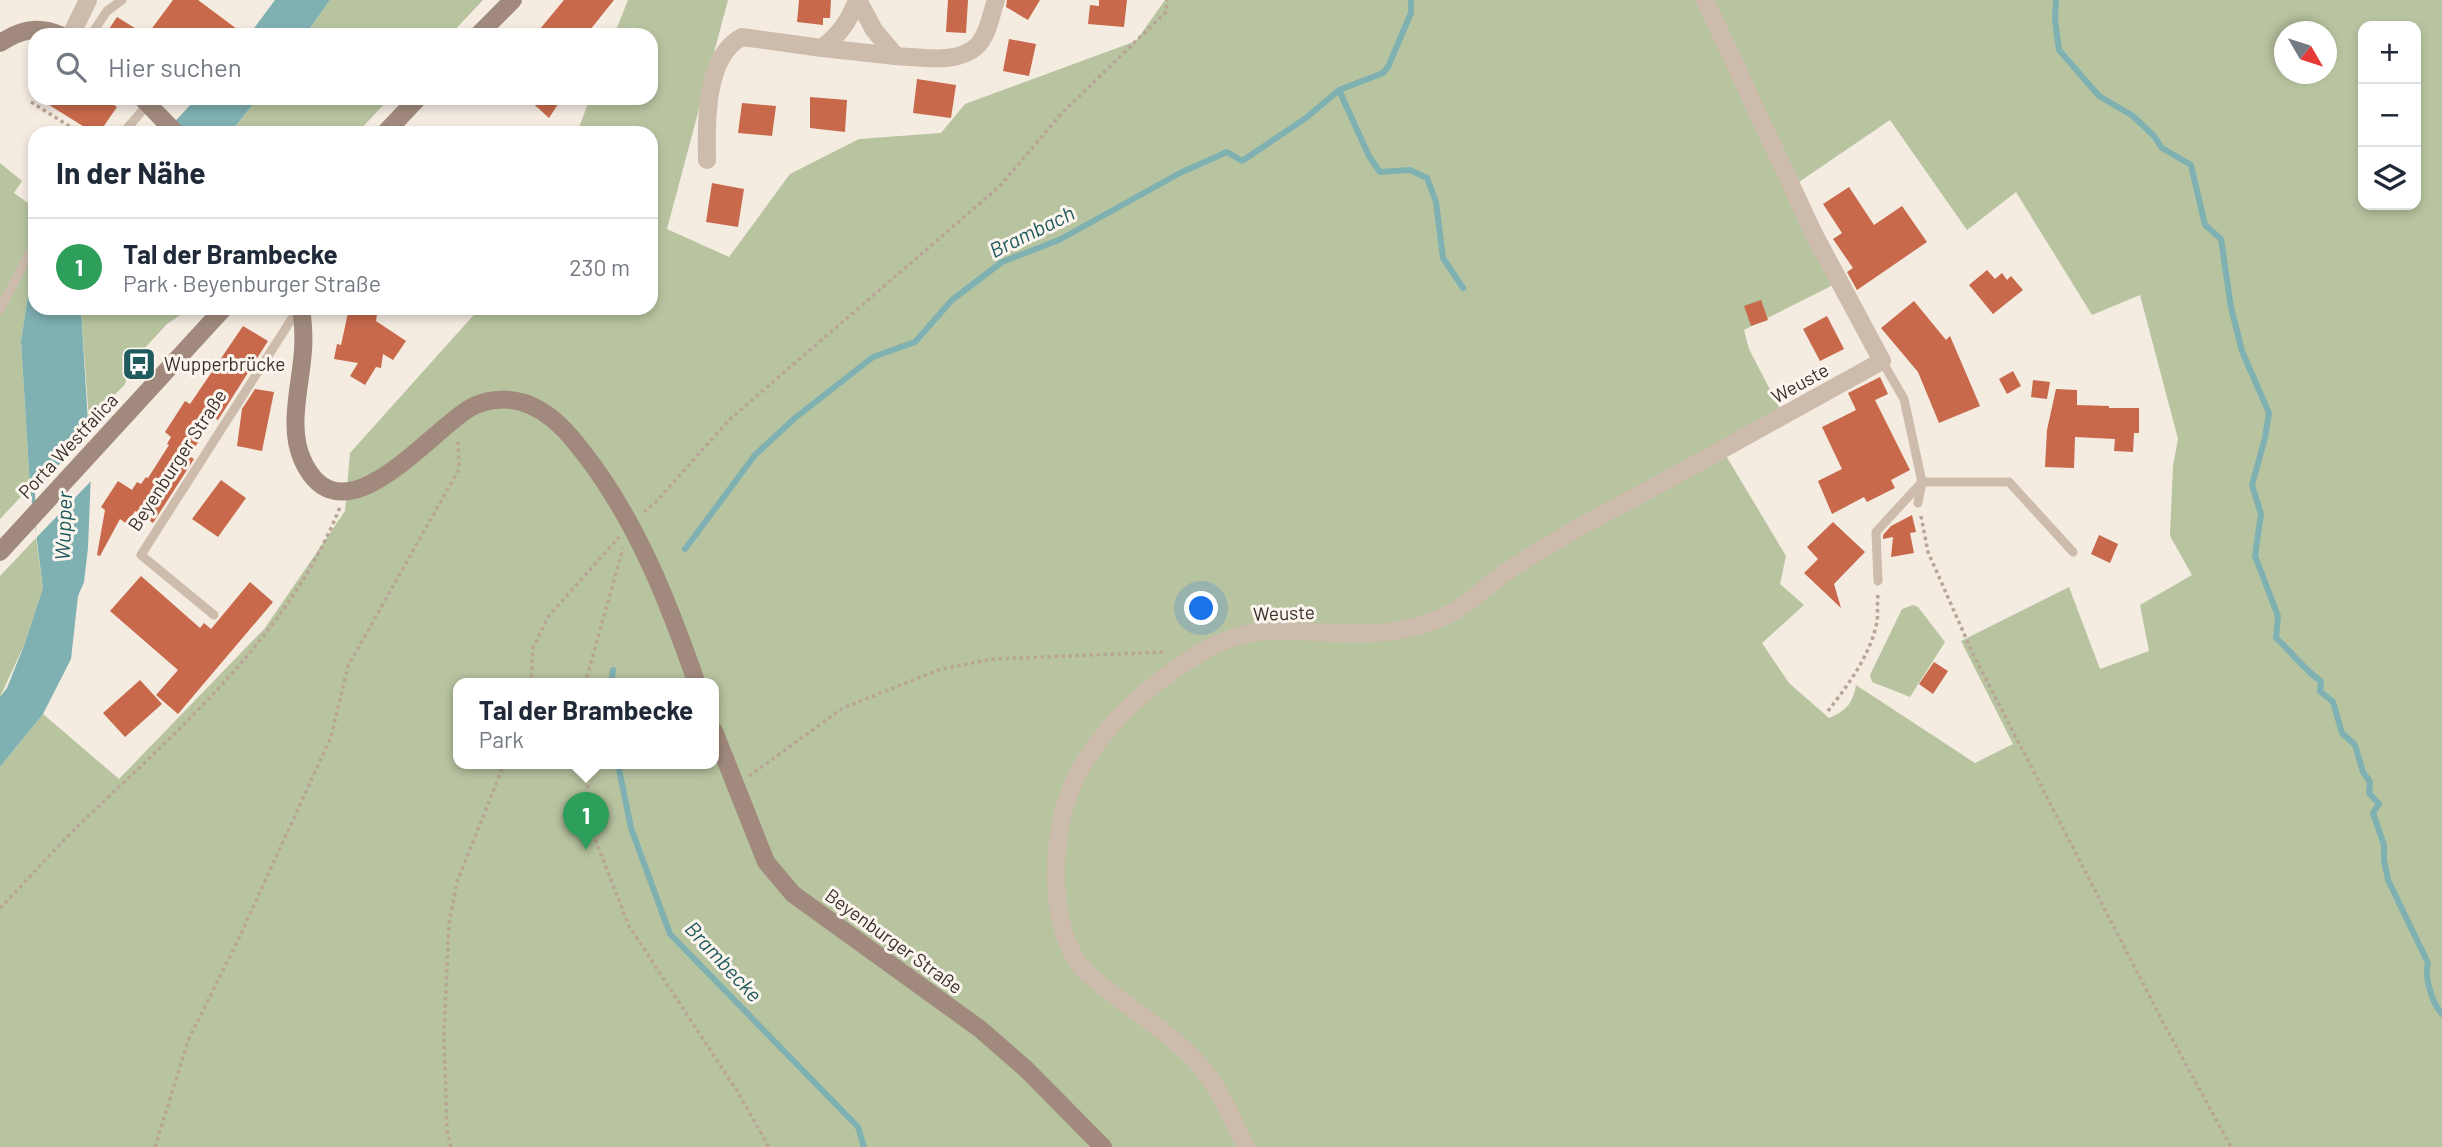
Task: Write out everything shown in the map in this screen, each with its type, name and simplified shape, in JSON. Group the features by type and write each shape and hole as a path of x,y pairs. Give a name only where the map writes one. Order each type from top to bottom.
{"main road":[{"path":"485,28 513,0"},
{"path":"0,43 28,30"},
{"path":"149,105 170,126"},
{"path":"392,126 411,105"},
{"name":"Porta Westfalica","path":"0,552 218,315"},
{"name":"Beyenburger Straße","path":"301,315 304,348 296,420 297,444 302,460 317,480 333,490 345,492"},
{"path":"345,492 378,481 472,407 496,400 522,402 544,412 558,423 581,449 631,523 677,628 694,678"},
{"name":"Beyenburger Straße","path":"719,744 766,862 793,894 980,1029 1026,1069 1102,1147"}],"street":[{"path":"74,28 88,0"},
{"path":"822,48 838,36 849,21 858,0"},
{"path":"858,0 874,30 896,56"},
{"path":"707,160 705,122 717,63 730,42 742,37 896,56 948,58 977,46 996,0"},
{"path":"1705,0 1814,234 1882,361"},
{"name":"Weuste","path":"1246,1147 1216,1088 1201,1066 1084,970 1072,954 1063,932 1057,885 1057,851 1061,822 1073,783 1084,762 1106,732 1130,705 1163,678 1206,649 1225,640 1251,633 1276,631 1389,633 1438,619 1456,610 1504,574 1556,541 1882,361"}],"lane":[{"path":"96,28 107,11 122,0"},
{"path":"127,126 142,105"},
{"path":"0,310 28,257"},
{"name":"Beyenburger Straße","path":"214,615 141,555 295,315"},
{"path":"1882,361 1904,399 1922,482 1918,503"},
{"path":"1878,581 1876,532 1922,482 2009,482 2073,552"}],"path":[{"path":"531,678 533,648 548,617 631,523 656,502 729,420 1000,186 1061,114 1166,12 1167,0"},
{"path":"35,105 67,126"},
{"path":"155,1147 188,1041 239,938 331,737 348,666 459,469 457,417"},
{"path":"0,908 61,842 202,704 272,627 304,580 327,538 345,492"},
{"path":"1918,503 1928,552 1973,654 2165,1026 2231,1147"},
{"path":"587,678 631,523"},
{"path":"1828,711 1865,656 1877,622 1878,581"},
{"path":"734,783 757,772 843,708 941,668 993,659 1172,652"},
{"path":"451,1147 447,1130 444,1034 449,923 457,882 502,769"},
{"path":"586,769 590,826 629,926 737,1091 769,1147"}],"green space":[{"path":"330,0 483,0 457,28 310,28"},
{"path":"628,0 728,0 667,229 729,257 790,174 859,139 941,133 965,104 1136,41 1165,0 2442,0 2442,1147 0,1147 0,767 43,714 119,779 265,628 345,511 350,453 474,315 658,315 658,126 580,126 587,105 658,105 658,28 617,28","holes":["1890,120 1967,230 2016,192 2092,315 2140,295 2178,439 2173,466 2170,536 2192,575 2140,605 2149,651 2100,669 2069,587 1961,641 2013,744 1975,763 1856,685 1848,706 1829,718 1789,683 1762,643 1804,605 1780,584 1786,556 1719,444 1780,409 1749,349 1744,330 1845,279 1796,184"]},
{"path":"252,105 383,105 364,126 236,126"},
{"path":"0,163 22,181 14,193 28,203 28,297 21,341 30,487 0,519"},
{"path":"81,315 180,315 167,324 130,364 125,384 89,422"},
{"path":"36,538 43,588 25,643 0,697 0,576"},
{"path":"1913,605 1918,607 1945,642 1910,697 1872,682 1870,675 1902,609"}],"water":[{"path":"275,0 330,0 310,28 254,28"},
{"path":"190,105 252,105 236,126 171,126"},
{"name":"Wupper","path":"28,296 28,315 81,315 91,472 88,548 84,582 78,596 71,659 43,714 0,767 0,697 7,688 25,643 43,588 30,487 21,341"}],"pier":[{"path":"92,427 94,478 36,538 35,492"}],"building":[{"path":"173,0 198,0 236,28 152,28"},
{"path":"564,0 614,0 592,28 541,28"},
{"path":"799,0 831,0 830,18 823,18 823,25 797,22"},
{"path":"948,0 968,0 966,33 946,32"},
{"path":"1007,0 1040,0 1028,20 1006,7"},
{"path":"1099,0 1127,0 1124,27 1088,24 1090,5 1099,6"},
{"path":"117,17 135,28 110,28"},
{"path":"1009,39 1036,44 1029,76 1003,71"},
{"path":"917,79 956,85 951,118 913,113"},
{"path":"810,97 847,100 845,132 810,128"},
{"path":"742,103 776,106 772,136 738,133"},
{"path":"49,105 117,107 104,126 83,126"},
{"path":"535,105 557,105 549,118"},
{"path":"712,183 744,189 738,227 706,222"},
{"path":"1849,187 1874,225 1902,206 1927,242 1857,290 1847,272 1853,268 1833,239 1842,233 1823,204"},
{"path":"1987,270 1995,279 2002,273 2007,280 2011,276 2023,290 1993,314 1969,285"},
{"path":"1761,300 1768,320 1751,326 1744,306"},
{"path":"1914,301 1946,340 1950,336 1980,406 1939,423 1918,372 1881,328"},
{"path":"347,315 377,315 376,321 406,341 393,360 383,354 381,368 376,367 365,385 350,376 358,363 334,359 337,344 341,345"},
{"path":"1827,316 1844,349 1820,361 1803,329"},
{"path":"243,326 268,341 218,420 214,418 189,456 194,459 153,523 135,511 127,524 120,519 100,556 97,555 105,510 101,507 118,481 132,490 137,482 141,484 148,478 169,445 167,444 171,437 165,432 185,401 190,404"},
{"path":"2013,371 2021,386 2007,394 1999,379"},
{"path":"1880,377 1888,394 1875,400 1910,470 1891,480 1895,488 1867,502 1864,497 1832,514 1818,481 1842,469 1822,427 1856,410 1848,393"},
{"path":"2033,380 2050,382 2047,399 2031,397"},
{"path":"255,389 274,392 262,451 237,446 242,409"},
{"path":"2056,389 2077,390 2077,405 2139,408 2139,433 2134,433 2133,452 2114,451 2115,439 2075,437 2074,468 2045,467 2047,430"},
{"path":"221,480 246,498 218,537 192,519"},
{"path":"1912,515 1916,532 1910,533 1914,553 1891,557 1893,537 1883,539 1883,535 1891,526"},
{"path":"1833,522 1865,552 1834,584 1841,608 1804,573 1818,559 1807,547"},
{"path":"2099,535 2118,544 2110,563 2091,554"},
{"path":"141,576 200,628 204,623 211,629 250,582 273,602 178,714 156,695 178,670 110,611"},
{"path":"1934,662 1948,671 1933,694 1919,684"},
{"path":"140,680 162,704 125,737 103,713"}],"waterway":[{"name":"Brambach","path":"685,549 755,455 795,418 873,357 915,342 952,300 1002,262 1059,240 1180,173 1227,152 1242,161 1306,118 1339,90 1383,73 1411,13 1411,0"},
{"path":"2056,0 2055,19 2059,50 2099,96 2133,116 2154,136 2162,148 2191,165 2205,225 2221,239 2231,307 2242,351 2269,413 2252,485 2261,514 2255,556 2278,616 2276,638 2321,681 2320,691 2333,702 2342,733 2355,745 2363,772 2370,782 2369,793 2379,804 2373,813 2384,845 2388,880 2428,963 2430,990 2442,1014"},
{"path":"1339,90 1369,156 1380,172 1410,170 1427,178 1436,202 1443,258 1463,288"},
{"name":"Brambecke","path":"612,678 613,670"},
{"name":"Brambecke","path":"619,769 631,828 670,934 858,1127 864,1147"}],"place":[{"name":"Wupperbrücke","path":"139,364"},
{"name":"Tal der Brambecke","path":"586,850"}]}
